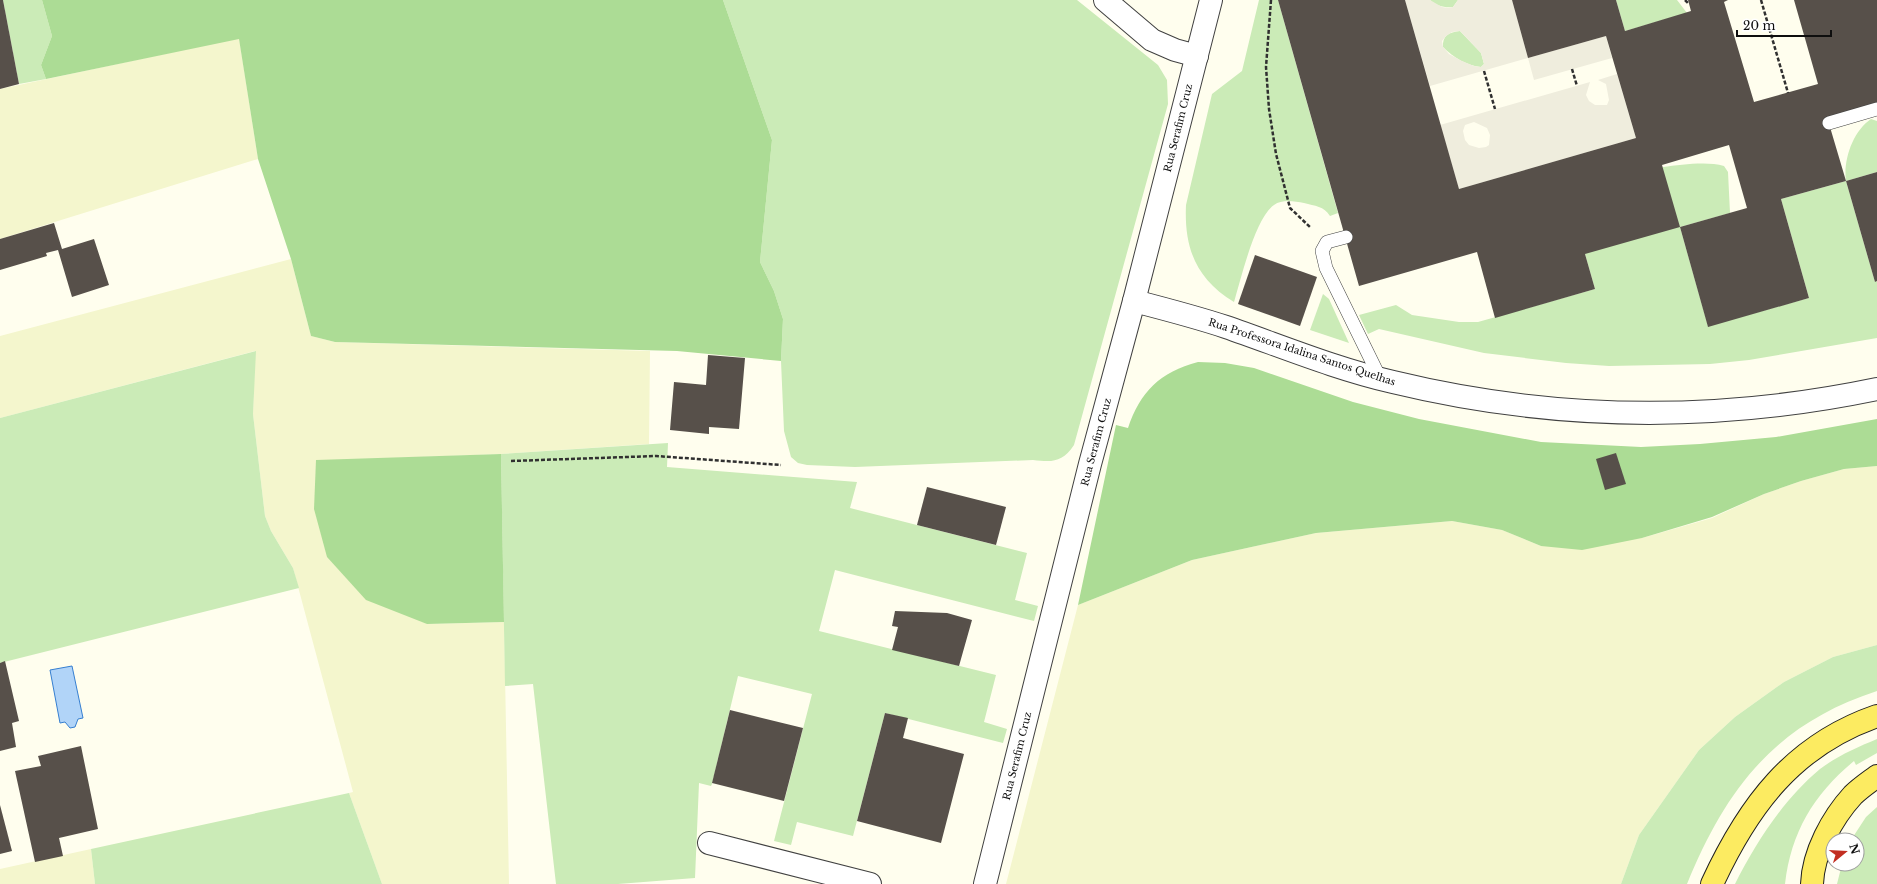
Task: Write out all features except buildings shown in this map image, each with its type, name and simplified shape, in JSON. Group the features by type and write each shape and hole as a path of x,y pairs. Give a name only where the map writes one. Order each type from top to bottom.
{"main road":[{"path":"1712,884 1737,834 1764,795 1783,774 1798,759 1834,735 1877,716"},
{"path":"1812,884 1818,852 1832,823 1853,796 1877,776"}],"street":[{"path":"1105,0 1152,40 1175,50 1197,56"},
{"name":"Rua Serafim Cruz","path":"985,884 1090,464 1211,0"},
{"name":"Rua Professora Idalina Santos Quelhas","path":"1134,300 1225,327 1289,350 1380,378 1462,397 1536,408 1585,412 1656,414 1759,408 1877,389"},
{"path":"709,843 870,884"}],"lane":[{"path":"1829,123 1877,109"},
{"path":"1346,237 1327,242 1322,252 1326,268 1380,378"}],"path":[{"path":"1271,0 1266,67 1269,109 1276,154 1290,208 1327,242"},
{"path":"1685,0 1689,4"},
{"path":"1761,0 1788,93"},
{"path":"1572,69 1577,86"},
{"path":"1484,71 1495,109"},
{"path":"511,461 656,456 781,465"}],"green space":[{"path":"3,0 42,0 52,36 41,65 46,79 19,84"},
{"path":"42,0 723,0 772,140 760,262 774,291 783,319 781,361 677,351 335,342 311,336 291,259 258,159 239,39 46,79 41,65 52,36"},
{"path":"723,0 1077,0 1158,65 1167,80 1168,104 1074,445 1070,451 1061,458 1051,461 1033,460 855,467 807,465 798,463 791,457 784,431 781,361 783,319 774,291 760,262 772,140"},
{"path":"1259,0 1278,0 1338,213 1330,216 1325,210 1319,207 1288,201 1274,205 1267,212 1255,235 1234,302 1210,283 1195,261 1190,249 1187,235 1186,205 1212,94 1242,71"},
{"path":"1430,0 1458,0 1453,7 1444,7"},
{"path":"1616,0 1677,0 1687,13 1625,31"},
{"path":"1460,31 1481,53 1484,64 1481,67 1471,65 1460,60 1443,47 1445,37 1447,35"},
{"path":"239,38 258,159 0,239 0,89"},
{"path":"1871,119 1877,121 1877,172 1846,181 1846,164 1854,138"},
{"path":"1709,164 1724,166 1728,172 1730,213 1680,227 1708,326 1809,298 1781,199 1846,181 1875,282 1877,281 1877,338 1749,360 1710,364 1609,366 1566,363 1484,353 1379,329 1368,334 1359,315 1396,305 1412,315 1459,322 1478,322 1595,289 1585,254 1663,167"},
{"path":"291,259 311,336 335,342 650,351 649,444 501,454 316,461 427,624 504,622 509,884 382,884 349,793 353,792 293,568 271,531 265,516 253,414 255,351 0,418 0,336"},
{"path":"1323,294 1329,299 1349,343 1310,330"},
{"path":"256,351 253,414 265,516 271,531 293,568 299,588 0,663 0,418"},
{"path":"1198,362 1225,363 1254,368 1353,402 1419,419 1541,442 1641,447 1700,444 1776,437 1877,419 1877,466 1844,469 1801,481 1764,494 1712,517 1642,538 1582,550 1541,546 1502,530 1452,521 1316,533 1192,560 1078,605 1116,425 1128,428 1139,404 1153,385 1173,371"},
{"path":"668,443 667,467 857,482 850,508 1027,553 1015,600 1038,606 1034,621 835,570 819,631 996,675 984,722 1007,729 1003,743 885,713 853,836 797,822 791,845 774,841 812,694 738,676 712,784 711,786 699,783 695,878 618,884 556,884 533,684 505,686 501,454"},
{"path":"501,454 504,622 427,624 366,600 327,557 314,509 316,460"},
{"path":"1877,466 1877,645 1833,657 1784,682 1735,717 1699,750 1639,835 1621,884 1006,884 1078,605 1192,560 1316,533 1452,521 1502,530 1541,546 1642,538 1712,518 1764,494 1801,481 1844,469"},
{"path":"1877,645 1877,691 1841,705 1810,722 1782,742 1758,764 1737,790 1719,818 1702,850 1687,884 1621,884 1639,835 1699,750 1735,717 1784,682 1833,657"},
{"path":"1877,739 1877,753 1856,765 1854,761 1827,787 1807,815 1793,847 1785,884 1735,884 1762,837 1794,794 1820,769 1833,760"},
{"path":"349,793 382,884 95,884 91,849"},
{"path":"1877,807 1877,884 1837,884 1840,872 1865,872 1865,832 1856,832 1866,817"},
{"path":"91,849 95,884 0,884 0,869"}],"shaded area":[{"path":"1405,0 1430,0 1442,7 1448,8 1453,7 1458,0 1512,0 1528,58 1430,86","holes":["1460,31 1481,53 1484,64 1481,67 1474,66 1449,54 1443,47 1442,41 1452,32"]},
{"path":"1606,36 1612,58 1534,80 1528,58"},
{"path":"1617,74 1636,138 1459,189 1440,125 1590,82 1586,95 1589,101 1595,105 1607,105 1609,100 1606,84 1598,80","holes":["1474,122 1487,128 1490,135 1489,145 1486,147 1479,148 1469,145 1465,140 1463,131 1465,125"]}],"water":[{"path":"72,666 83,718 78,719 75,727 70,728 65,722 60,723 50,670"}]}
